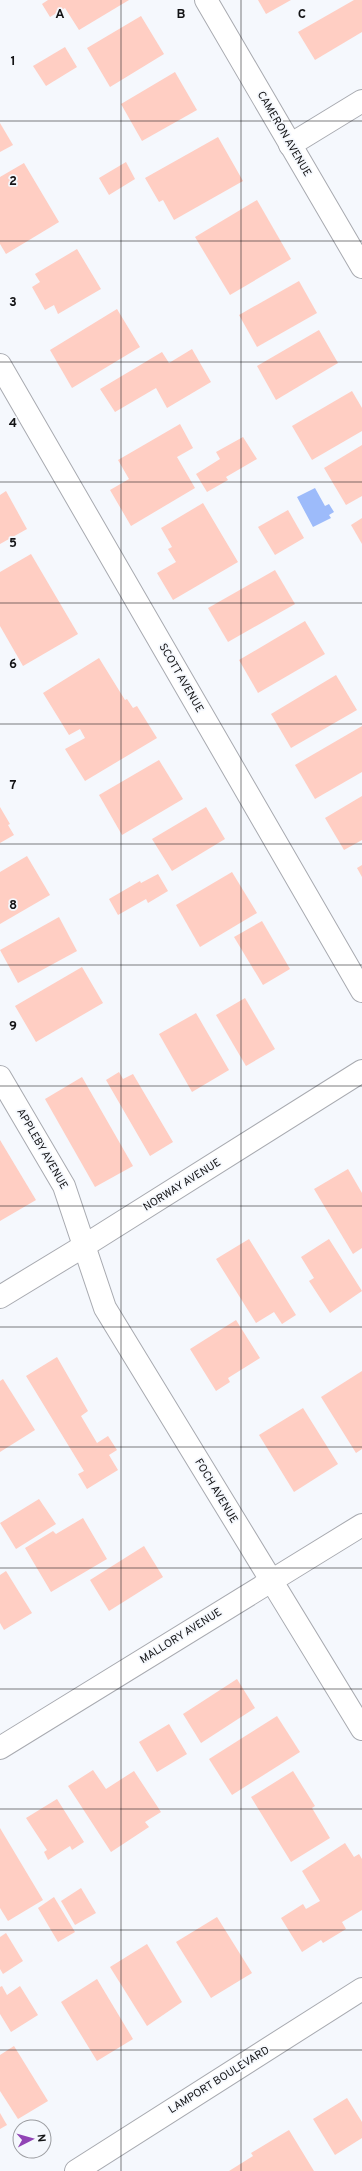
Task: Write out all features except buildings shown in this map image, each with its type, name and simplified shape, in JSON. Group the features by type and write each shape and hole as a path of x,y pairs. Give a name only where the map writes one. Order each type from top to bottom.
{"street":[{"name":"CAMERON AVENUE","path":"206,0 362,267"},
{"path":"290,144 362,101"},
{"name":"SCOTT AVENUE","path":"0,365 362,991"},
{"name":"NORWAY AVENUE","path":"0,1297 84,1246 362,1071"},
{"name":"APPLEBY AVENUE","path":"0,1077 64,1186 84,1246"},
{"name":"FOCH AVENUE","path":"84,1246 105,1308 362,1729"},
{"name":"MALLORY AVENUE","path":"0,1748 362,1525"},
{"name":"LAMPORT BOULEVARD","path":"76,2171 362,1989"}],"water":[{"path":"315,488 325,506 329,504 334,512 329,515 331,518 313,527 297,497"}]}
